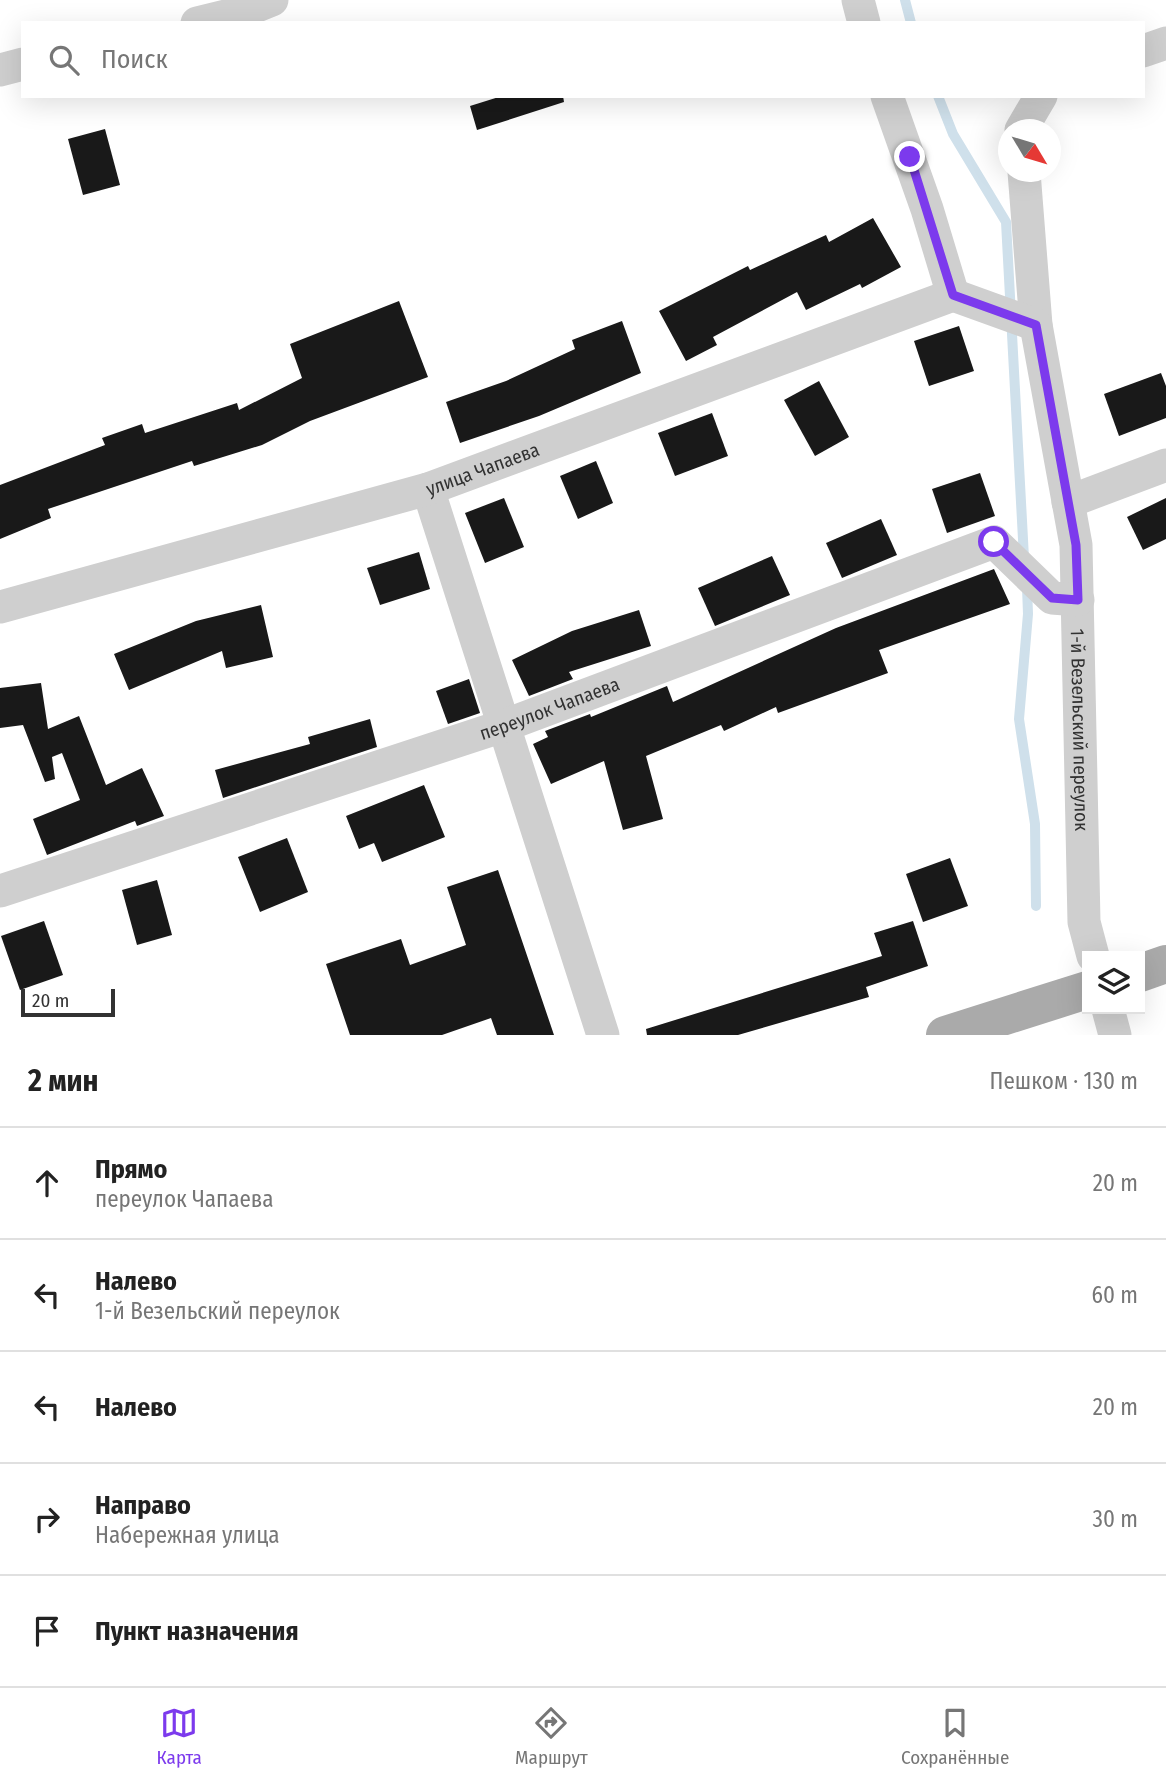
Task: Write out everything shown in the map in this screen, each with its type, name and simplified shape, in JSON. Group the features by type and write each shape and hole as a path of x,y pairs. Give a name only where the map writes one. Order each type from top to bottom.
{"main road":[{"path":"1145,971 1166,964"},
{"path":"945,1035 1082,992"}],"street":[{"path":"205,21 242,12 272,0"},
{"path":"858,0 863,21"},
{"path":"1145,50 1166,44"},
{"path":"0,70 21,65"},
{"path":"888,98 914,170 953,295 1036,325"},
{"path":"1027,119 1040,98"},
{"name":"1-й Везельский переулок","path":"1025,182 1036,325 1076,545 1084,922 1092,951"},
{"name":"улица Чапаева","path":"0,607 428,489 953,295"},
{"path":"1068,502 1166,465"},
{"path":"428,489 603,1035"},
{"name":"переулок Чапаева","path":"0,891 503,726 994,542 1052,598 1078,600"},
{"path":"1109,1014 1115,1035"}],"building":[{"path":"496,98 563,98 564,102 477,130 470,106"},
{"path":"105,129 120,185 83,195 68,139"},
{"path":"873,218 901,267 862,288 860,284 806,310 797,292 713,337 717,345 686,361 659,311 748,266 750,270 826,235 829,242"},
{"path":"399,301 428,377 310,421 262,445 194,466 192,461 48,509 51,518 0,539 0,485 105,445 102,438 142,424 145,433 237,403 239,410 302,378 290,344"},
{"path":"622,321 641,373 539,416 460,443 446,402 506,381 575,349 572,340"},
{"path":"959,326 974,371 929,386 914,341"},
{"path":"1161,373 1166,386 1166,418 1119,436 1104,394"},
{"path":"819,381 849,437 815,456 784,400"},
{"path":"712,413 728,456 675,476 658,433"},
{"path":"596,461 613,503 578,519 560,476"},
{"path":"980,473 995,516 947,533 932,489"},
{"path":"504,498 524,547 485,563 465,513"},
{"path":"1166,498 1166,539 1143,550 1127,517"},
{"path":"881,519 897,555 842,578 826,543"},
{"path":"419,552 430,589 380,605 367,568"},
{"path":"772,556 790,595 715,626 698,588"},
{"path":"994,569 1010,604 879,650 888,673 778,713 776,707 724,731 721,725 646,756 663,819 623,830 604,761 551,784 533,744 548,737 545,731 590,714 591,717 667,686 673,702 836,628"},
{"path":"261,605 273,657 226,668 222,651 129,690 114,654 196,621"},
{"path":"639,610 651,646 569,672 573,679 529,696 512,660 572,631"},
{"path":"469,679 480,713 448,724 436,691"},
{"path":"41,683 48,729 79,716 106,785 142,768 164,816 137,826 135,821 47,855 33,819 80,800 62,753 52,757 55,779 45,782 23,725 0,728 0,688"},
{"path":"370,719 377,747 223,798 215,770 310,744 308,737"},
{"path":"424,785 445,837 382,862 374,843 359,849 346,816"},
{"path":"287,838 308,892 260,912 238,857"},
{"path":"950,858 968,906 923,922 906,874"},
{"path":"498,870 554,1035 497,1035 491,1018 442,1035 350,1035 326,964 401,939 410,965 466,945 447,887"},
{"path":"157,880 172,935 137,945 122,890"},
{"path":"44,921 63,975 20,990 1,936"},
{"path":"913,921 928,966 866,987 869,997 738,1035 647,1035 646,1029 882,956 874,933"}],"waterway":[{"path":"905,0 910,21"},
{"path":"939,98 953,134 1006,222 1024,558"},
{"path":"1027,587 1028,614 1019,719 1035,824 1036,906"}],"route":[{"path":"910,157 953,295 1036,325 1076,545 1078,600 1052,598 994,542"}]}
